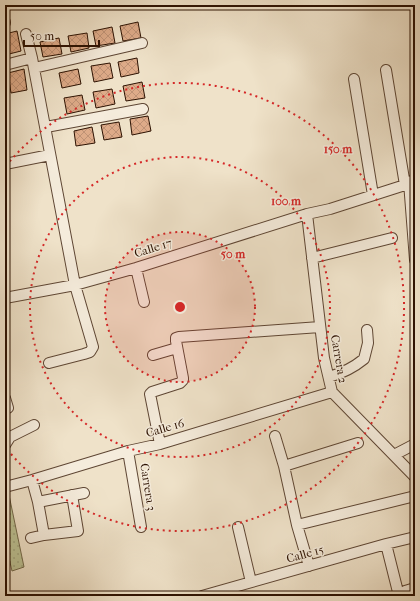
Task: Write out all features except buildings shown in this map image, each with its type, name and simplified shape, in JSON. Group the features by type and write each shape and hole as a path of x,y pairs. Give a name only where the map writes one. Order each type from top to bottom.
{"street":[{"path":"26,34 46,127 75,285 93,347 90,352 49,363"},
{"path":"5,65 33,63 142,43"},
{"path":"386,70 410,182 415,260"},
{"path":"354,79 373,195"},
{"path":"46,127 143,109"},
{"path":"5,164 51,159"},
{"name":"Calle 17","path":"5,298 75,285 136,268 307,214 330,209 410,182"},
{"name":"Carrera 2","path":"307,214 324,358 332,392 415,476"},
{"path":"312,258 392,238"},
{"path":"136,268 144,302"},
{"path":"160,444 150,394 180,383 183,380 176,338 320,327"},
{"path":"329,377 340,374 352,368 364,359 368,343 367,330"},
{"path":"153,356 177,348"},
{"name":"Calle 16","path":"5,487 128,451 160,444 332,392"},
{"path":"5,398 8,408"},
{"path":"5,445 10,437 34,425"},
{"path":"275,436 284,466 297,525 309,566"},
{"path":"284,466 358,442"},
{"path":"394,455 415,444"},
{"name":"Carrera 3","path":"128,451 141,527"},
{"path":"32,480 44,535"},
{"path":"38,502 84,493"},
{"path":"31,538 78,531 72,495"},
{"path":"297,525 411,497"},
{"path":"238,527 251,582"},
{"name":"Calle 15","path":"202,596 415,537"},
{"path":"386,544 406,592"}],"green space":[{"path":"9,495 24,567 12,571 5,540 5,496"}]}
